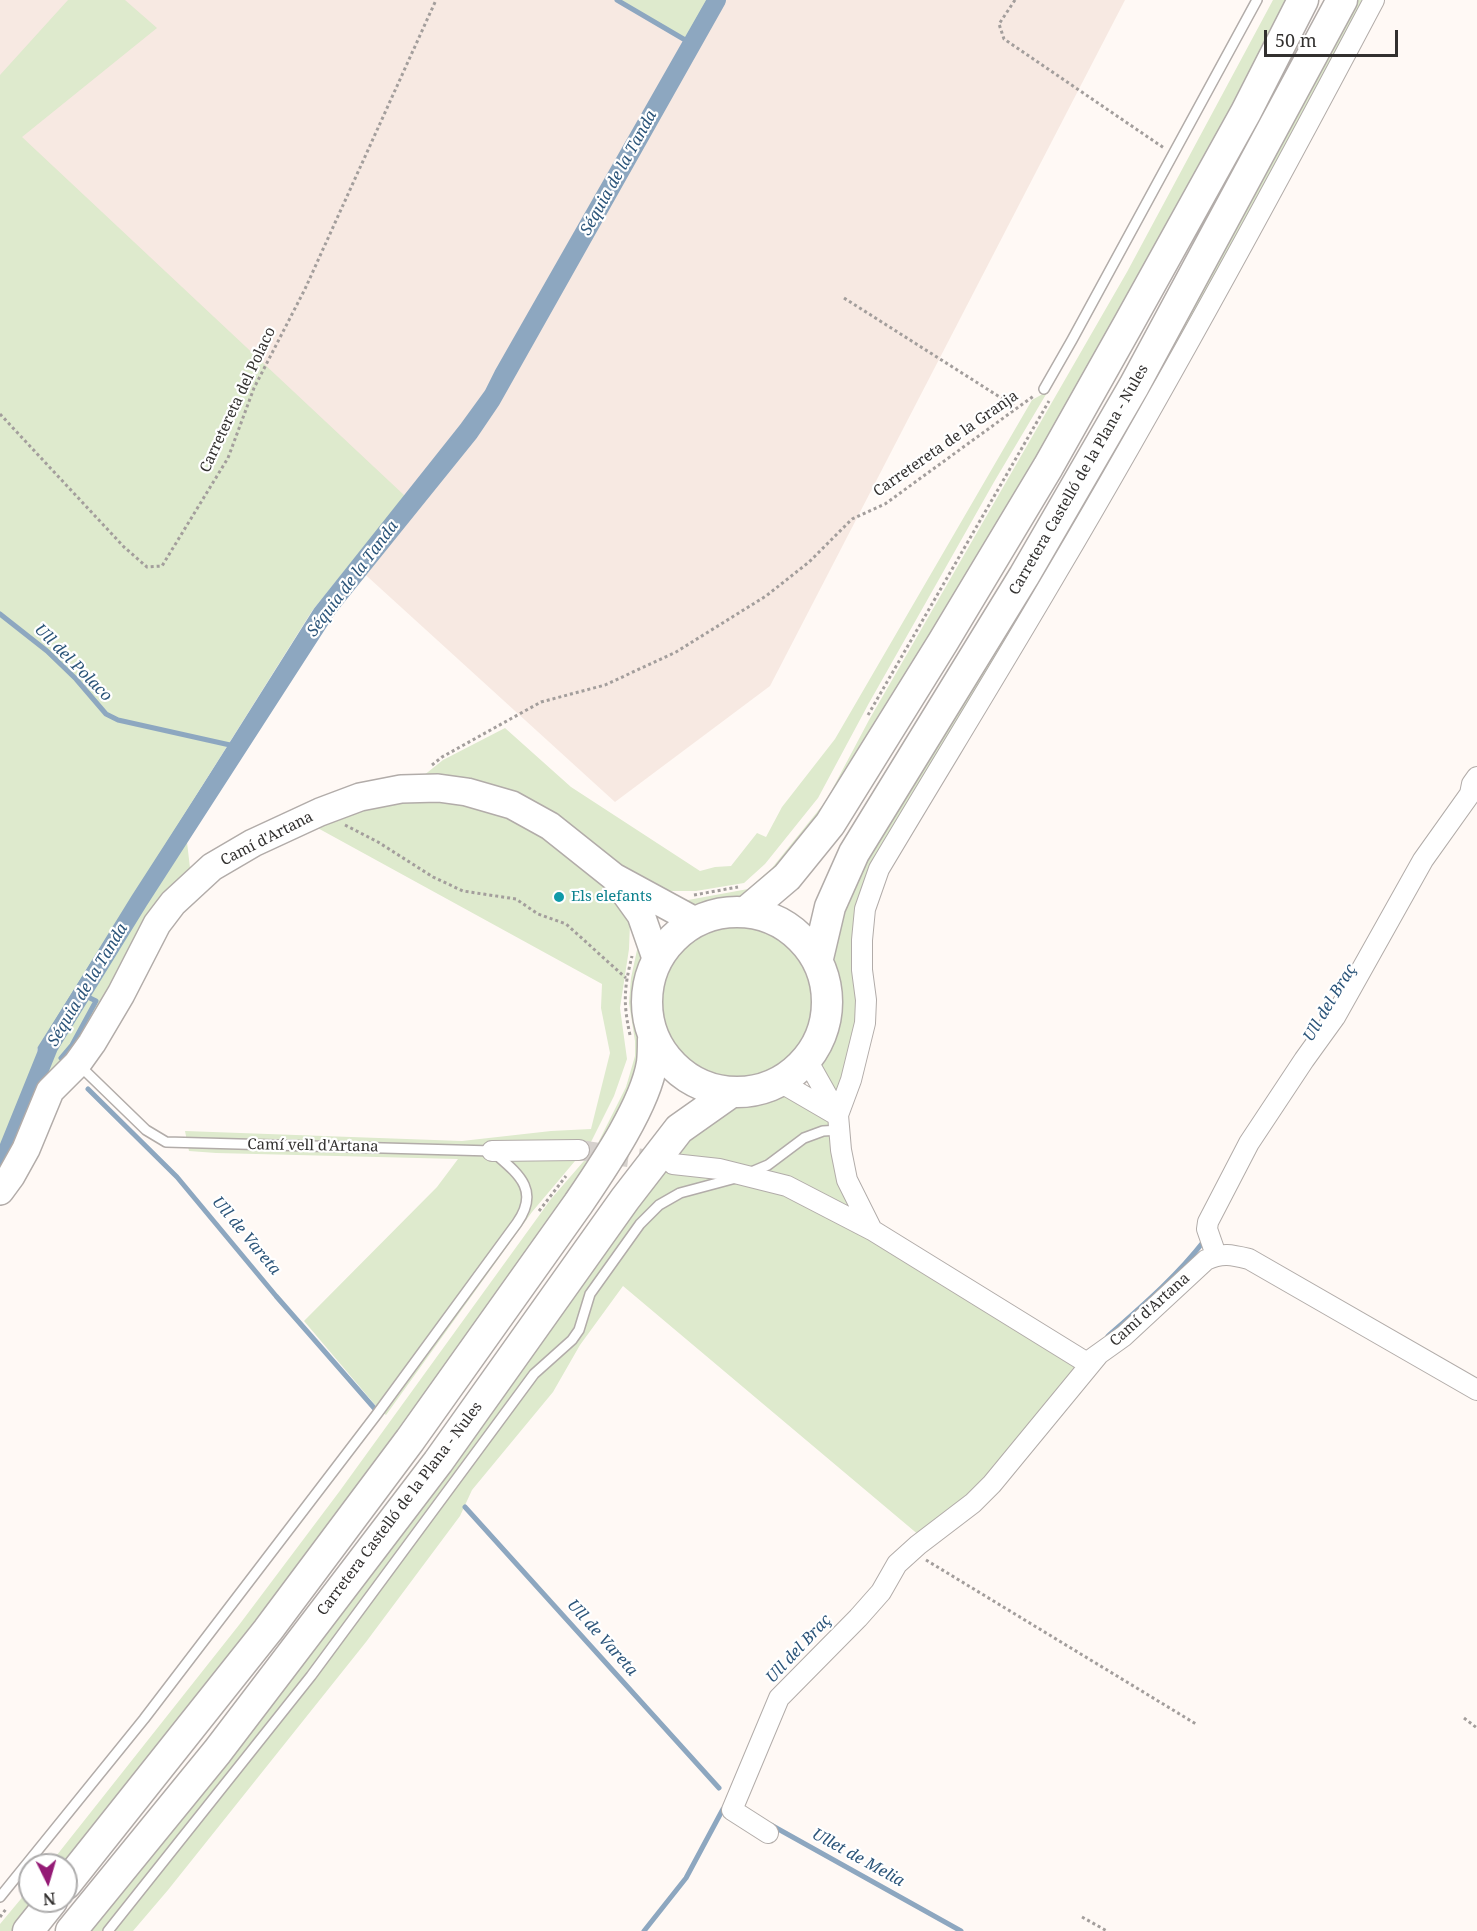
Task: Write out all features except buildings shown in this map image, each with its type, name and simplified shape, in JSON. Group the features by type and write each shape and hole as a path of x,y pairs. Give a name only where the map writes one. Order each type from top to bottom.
{"main road":[{"path":"78,1869 275,1621 410,1440 596,1177 631,1118 652,1064 642,1038 645,953 695,921 720,912 787,877 830,824 943,642 1054,456 1197,202 1303,0"},
{"name":"Carretera Castelló de la Plana - Nules","path":"818,958 830,907 854,853 1024,576 1134,386 1342,0"},
{"path":"642,1038 672,1066 698,1084 730,1093 756,1091 780,1082 807,1060 824,1029 828,993 818,958 800,935 746,898"},
{"name":"Carretera Castelló de la Plana - Nules","path":"71,1931 217,1752 438,1462 625,1199 679,1129 730,1093"},
{"path":"28,1931 42,1913"}],"street":[{"path":"872,1230 847,1180 840,1150 839,1122 865,1023 866,999 862,970 862,940 865,909 879,869 1057,572 1214,298 1374,0"},
{"path":"1477,777 1472,784 1470,794 1419,867 1335,1017 1249,1143 1228,1181 1208,1222 1207,1229 1216,1255 1226,1254 1249,1259 1477,1390"},
{"name":"Camí d'Artana","path":"0,1191 26,1149 50,1091 77,1064 92,1043 121,994 157,924 173,903 212,867 253,843 320,812 360,797 402,789 438,788 467,792 512,805 550,826 614,877 695,921"},
{"name":"Camí d'Artana","path":"614,877 642,915 645,953"},
{"path":"807,1060 839,1122"},
{"path":"780,1082 839,1122"},
{"name":"Camí vell d'Artana","path":"492,1151 579,1150"},
{"path":"673,1164 719,1169 787,1186 872,1230"},
{"name":"Camí d'Artana","path":"872,1230 1084,1361 1089,1361 1124,1336 1206,1260 1216,1255"},
{"path":"768,1833 732,1810 779,1698 881,1592 897,1564 973,1503 992,1484 1099,1354"}],"lane":[{"path":"1044,389 1257,0"},
{"name":"Camí vell d'Artana","path":"77,1064 146,1130 166,1142 492,1151"},
{"path":"108,1931 311,1676 534,1374 572,1340 579,1330 591,1294 640,1224 659,1205 680,1193 743,1176 768,1165 804,1138 839,1122"},
{"path":"0,1897 179,1673 378,1414 524,1213 527,1191 524,1182 492,1151"}],"path":[{"name":"Carretereta del Polaco","path":"0,414 124,547 147,567 162,566 228,458 254,388 305,289 436,0"},
{"path":"1015,0 999,24 1004,39 1173,154"},
{"path":"844,298 1017,408"},
{"name":"Carretereta de la Granja","path":"402,789 442,757 542,702 605,685 676,652 766,596 809,562 852,519 885,504 1044,389"},
{"path":"865,720 1054,393"},
{"path":"320,812 378,842 433,877 463,891 516,899 538,914 566,924 626,978"},
{"path":"657,901 666,893 746,898"},
{"path":"642,1038 625,1011 626,978 645,953"},
{"path":"537,1213 572,1170"},
{"path":"912,1551 1196,1724"},
{"path":"1464,1718 1477,1728"},
{"path":"1082,1917 1107,1931"}],"shaded area":[{"path":"0,0 1125,0 770,686 615,802 0,242"}],"green space":[{"path":"68,0 125,0 157,28 22,137 405,496 312,611 37,1049 37,1061 0,1152 0,75"},
{"path":"616,0 708,0 686,39"},
{"path":"1273,0 1293,0 1208,161 912,676 788,862 744,898 713,902 695,908 669,896 688,900 748,889 772,868 826,801 869,720 1127,272"},
{"path":"1355,0 1369,0 1292,146 876,868 862,999 838,1103 816,1068 834,1034 838,995 831,955 844,898"},
{"path":"1048,391 869,703 818,798 765,864 744,883 696,891 658,891 423,776 443,760 505,728 571,787 700,871 731,866 757,833 766,837 782,807 835,739 1032,400"},
{"path":"396,799 450,799 519,820 606,882 630,923 629,949 620,1008 627,1059 614,1096 591,1142 532,1212 386,1415 304,1321 437,1187 458,1159 189,1151 185,1131 462,1141 591,1129 610,1053 601,1008 602,984 314,826"},
{"path":"187,842 190,868 158,904 98,1018 39,1086 53,1054 97,978"},
{"path":"737,923 752,924 767,929 792,946 809,971 814,986 814,1016 809,1031 792,1056 767,1073 752,1078 737,1079 722,1078 707,1073 682,1056 665,1031 660,1016 659,1001 660,986 665,971 682,946 707,929 722,924"},
{"path":"637,931 644,954 635,989 642,1055 620,1121 405,1430 75,1853 58,1853 239,1625 339,1492 551,1199 596,1147 626,1087 635,1056 629,1003 637,950"},
{"path":"783,1094 833,1120 859,1217 784,1188 1085,1365 987,1484 920,1536 623,1286 580,1345 553,1392 472,1490 460,1516 366,1642 168,1890 133,1931 84,1931 673,1153 735,1103 759,1101"},
{"path":"18,1902 18,1913 31,1913 15,1931 0,1931 0,1924"}],"waterway":[{"path":"617,0 692,44"},
{"path":"46,1054 40,1051 40,1048 316,610 487,392 709,0"},
{"name":"Séquia de la Tanda","path":"0,1163 49,1047 139,901 328,608 470,432 491,401 717,0"},
{"name":"Ull del Polaco","path":"0,614 47,651 76,679 106,714 118,720 237,748"},
{"name":"Ull de Vareta","path":"61,1058 72,1045 96,1001 82,994"},
{"name":"Ull de Vareta","path":"88,1089 177,1177 276,1296 375,1409"},
{"name":"Ull del Braç","path":"1108,1336 1171,1279 1204,1241"},
{"name":"Ull de Vareta","path":"465,1507 719,1788"},
{"name":"Ull del Braç","path":"644,1931 686,1878 723,1809"},
{"name":"Ullet de Melia","path":"771,1825 961,1931"}],"tunnel":[{"path":"579,1150 664,1162"}],"place":[{"name":"Els elefants","path":"559,897"}]}
